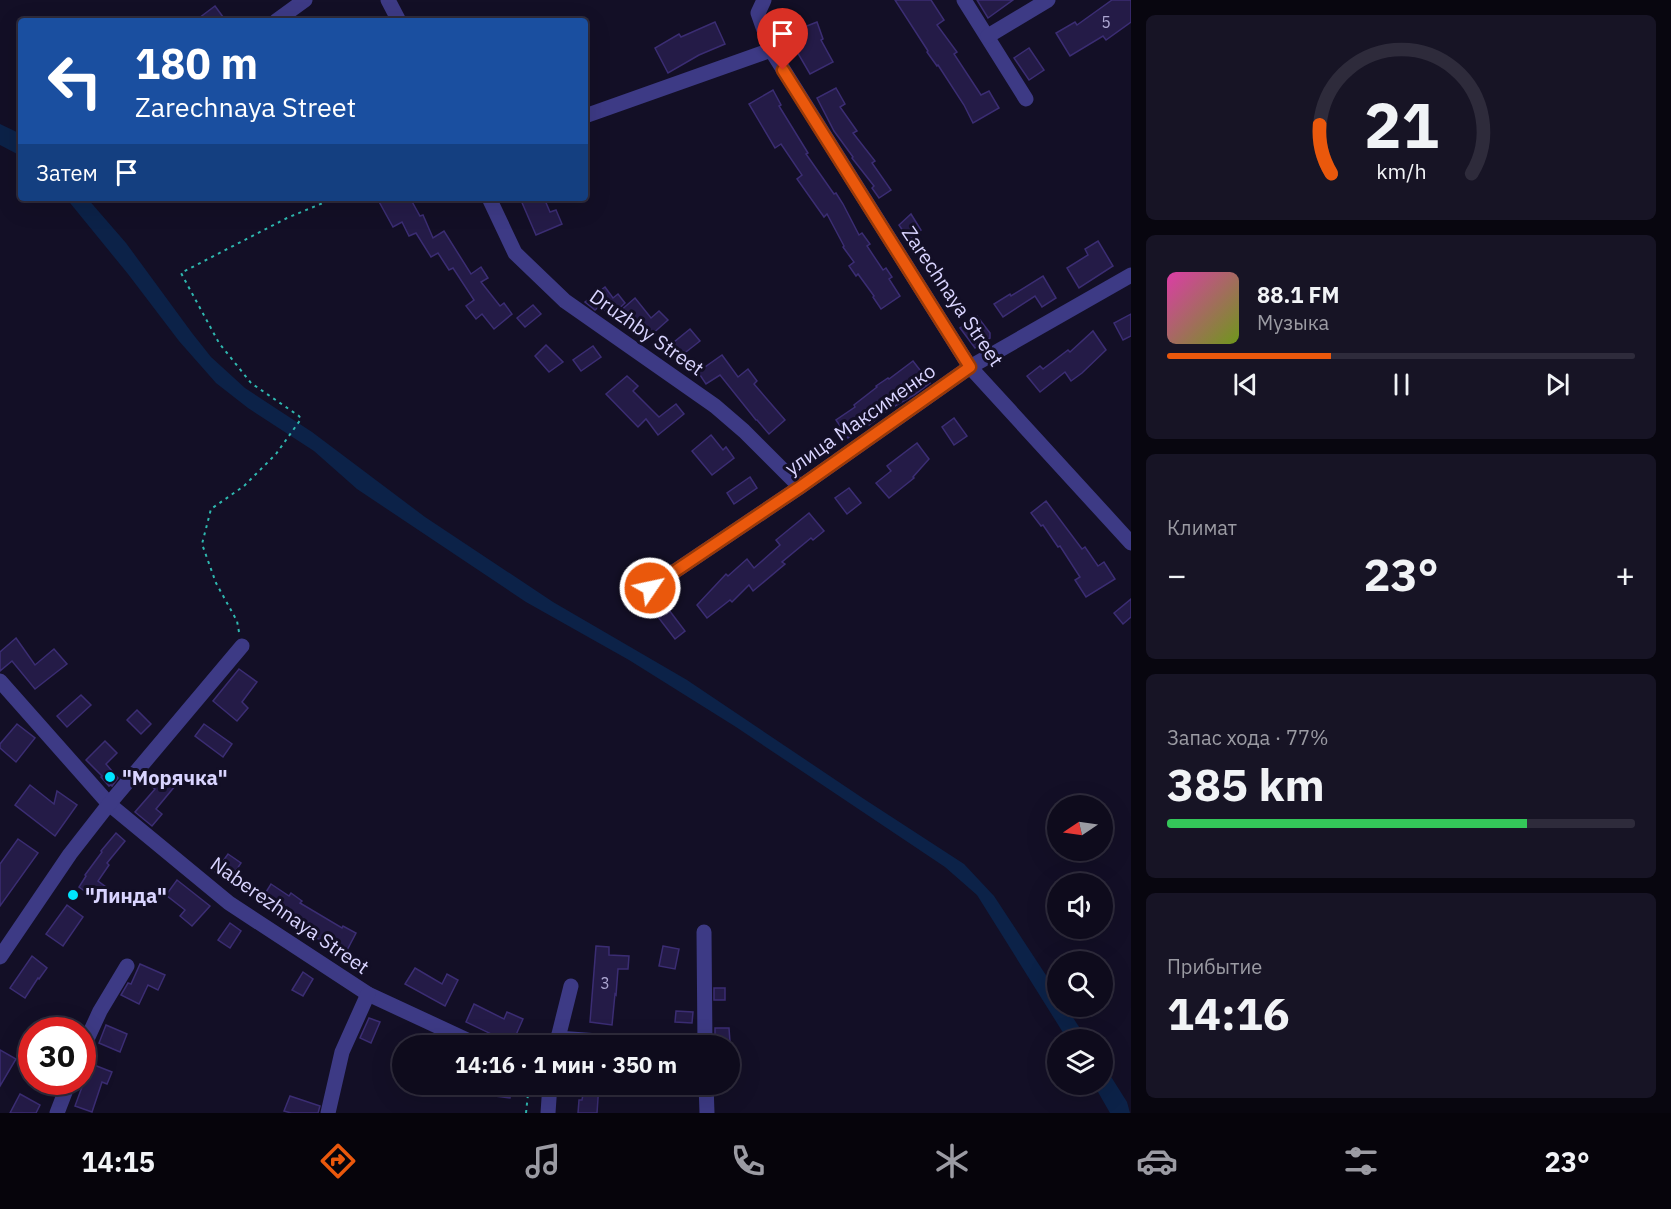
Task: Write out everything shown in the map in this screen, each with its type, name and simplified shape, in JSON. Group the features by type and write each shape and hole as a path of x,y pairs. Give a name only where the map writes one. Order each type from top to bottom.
{"street":[{"path":"280,18 304,0"},
{"path":"388,0 397,18"},
{"name":"Zarechnaya Street","path":"764,0 758,13 771,50 970,367 1131,543"},
{"path":"964,0 1026,99"},
{"path":"988,36 1048,0"},
{"path":"588,115 771,50"},
{"name":"Druzhby Street","path":"490,201 514,254 565,301 715,406 744,431 800,487"},
{"name":"улица Максименко","path":"650,588 800,487 970,367 1131,275"},
{"path":"0,957 70,854 109,804 242,646"},
{"name":"Naberezhnaya Street","path":"0,681 109,804 229,903 368,994 456,1035"},
{"path":"704,932 705,1035"},
{"path":"96,1020 127,966"},
{"path":"559,1035 571,986"},
{"path":"328,1113 342,1052 368,994"},
{"path":"57,1113 64,1095"},
{"path":"548,1113 549,1095"},
{"path":"706,1095 707,1113"}],"path":[{"path":"242,646 237,621 216,583 202,544 211,509 244,486 276,454 301,419 250,384 219,343 181,273 287,218 328,201"},
{"path":"526,1113 528,1095"}],"water":[{"path":"0,124 18,133 18,154 0,145"},
{"path":"68,201 90,201 126,243 211,357 245,388 312,432 425,517 553,602 687,680 964,864 994,896 1047,977 1047,1007 977,895 945,867 736,727 629,660 526,602 357,489 314,451 248,408 216,383 179,341"},
{"path":"1053,1017 1073,1017 1080,1029 1061,1029"},
{"path":"1113,1080 1127,1102 1130,1113 1110,1113 1100,1095 1113,1095"}],"building":[{"path":"895,0 931,0 944,20 937,25 957,52 954,54 981,95 989,91 999,108 973,123 964,105 927,52"},
{"path":"977,0 1013,0 988,18"},
{"path":"1112,0 1131,0 1131,22 1106,40 1103,36 1070,56 1056,33 1075,22 1077,25"},
{"path":"215,6 224,18 199,18"},
{"path":"715,22 725,44 699,55 668,73 655,48 679,34 681,37"},
{"path":"817,22 823,39 821,40 833,62 810,74 789,33"},
{"path":"1029,48 1044,70 1029,80 1014,58"},
{"path":"836,88 845,104 840,107 857,131 853,133 875,161 872,163 891,190 879,198 872,188 874,186 834,131 817,98"},
{"path":"773,90 781,105 779,106 808,153 806,154 834,194 836,193 859,235 862,233 870,244 867,246 883,270 886,268 892,277 889,279 900,296 881,309 858,274 856,276 849,266 854,262 843,247 827,214 824,217 797,179 802,175 781,144 775,148 749,104"},
{"path":"379,201 412,201 420,216 423,215 433,238 444,231 471,274 481,267 488,278 481,282 500,306 504,303 512,314 494,329 482,314 476,319 466,306 474,300 453,268 449,270 438,253 431,257 416,233 409,236 402,222 393,227"},
{"path":"521,201 545,201 550,212 556,210 562,224 536,235"},
{"path":"911,214 921,230 909,240 899,225"},
{"path":"1098,241 1113,266 1079,288 1067,268 1088,255 1085,249"},
{"path":"1043,276 1056,298 1042,307 1035,296 1003,317 994,304"},
{"path":"605,287 613,298 618,294 625,303 611,316 600,306 595,310 585,302"},
{"path":"635,298 651,318 659,311 668,320 650,336 634,318 629,323 619,312"},
{"path":"533,305 541,314 525,327 517,318"},
{"path":"1131,314 1131,336 1123,340 1114,323"},
{"path":"977,316 990,333 990,338 975,348 960,328"},
{"path":"690,329 700,341 677,359 668,347"},
{"path":"1093,331 1106,350 1071,381 1065,372 1040,392 1027,376 1040,366 1043,369 1068,350 1070,352"},
{"path":"546,345 563,362 549,372 535,356"},
{"path":"593,346 601,357 581,371 573,360"},
{"path":"722,355 738,377 748,369 757,381 754,384 785,420 769,434 720,375 706,384 698,372"},
{"path":"913,361 930,383 848,438 836,420 855,407 854,405 876,386"},
{"path":"627,376 638,386 633,391 659,417 676,404 684,414 658,435 646,419 638,427 606,394"},
{"path":"954,418 967,436 954,445 942,427"},
{"path":"711,435 723,450 726,447 734,458 712,475 692,451"},
{"path":"917,443 929,459 914,478 889,498 876,483 891,471 887,466"},
{"path":"750,477 757,488 734,504 727,493"},
{"path":"849,488 861,503 847,514 835,498"},
{"path":"1046,501 1082,549 1085,547 1098,566 1104,562 1115,579 1086,597 1075,580 1080,577 1060,546 1058,547 1043,525 1041,526 1031,513"},
{"path":"809,513 824,531 813,540 811,538 782,562 785,564 753,591 749,585 732,602 730,600 707,618 697,605 726,574 728,576 747,559 754,568 780,545 776,540"},
{"path":"1131,599 1131,617 1123,624 1114,613"},
{"path":"669,610 685,631 675,639 658,617"},
{"path":"16,638 35,665 54,649 67,664 35,689 12,661 0,671 0,652"},
{"path":"239,669 257,682 242,702 248,708 237,721 213,701"},
{"path":"81,695 91,705 67,727 57,716"},
{"path":"137,710 151,724 141,734 127,720"},
{"path":"17,724 35,738 16,762 0,748 0,744"},
{"path":"204,724 232,744 223,757 195,736"},
{"path":"105,741 117,753 106,764 118,778 112,786 109,786 86,760"},
{"path":"159,773 175,786 156,809 162,814 152,826 135,812 155,789 150,785"},
{"path":"30,785 54,804 57,791 77,805 55,836 15,805"},
{"path":"116,833 125,841 107,863 109,865 98,881 106,887 97,900 79,887 101,851"},
{"path":"18,839 38,853 0,906 0,864"},
{"path":"228,854 241,863 229,881 215,872"},
{"path":"177,880 210,906 192,926 180,916 185,910 166,895"},
{"path":"271,884 289,896 291,893 302,901 300,903 342,928 343,926 356,933 345,954 304,931 305,929 261,900"},
{"path":"67,905 83,917 63,946 46,934"},
{"path":"230,923 241,931 230,948 218,940"},
{"path":"596,946 609,947 609,955 629,956 628,969 618,969 612,1025 590,1022"},
{"path":"663,946 679,949 675,969 659,966"},
{"path":"32,956 47,968 25,998 10,988"},
{"path":"140,964 165,975 158,990 148,985 139,1004 121,995 128,983 131,984"},
{"path":"415,968 442,984 447,974 458,980 445,1006 405,984"},
{"path":"303,972 313,979 303,996 292,990"},
{"path":"714,988 725,988 725,1000 714,1000"},
{"path":"474,1004 504,1019 507,1012 523,1019 516,1035 493,1035 466,1022"},
{"path":"676,1011 693,1012 692,1023 675,1022"},
{"path":"369,1018 380,1022 371,1043 360,1038"},
{"path":"106,1025 127,1034 120,1052 99,1043"},
{"path":"715,1028 729,1028 730,1035 715,1035"},
{"path":"0,1050 16,1059 0,1086"},
{"path":"96,1066 112,1072 107,1084 102,1082 92,1112 75,1106 79,1095 96,1095"},
{"path":"19,1095 40,1105 36,1113 10,1113"},
{"path":"488,1095 510,1095 510,1098"},
{"path":"583,1095 598,1095 597,1113 578,1113 579,1100 582,1100"},
{"path":"290,1096 320,1106 318,1113 284,1111"}],"place":[{"name":"\"Морячка\"","path":"110,777"},
{"name":"\"Линда\"","path":"73,895"}],"route":[{"path":"650,588 800,487 970,367 783,70"}]}
